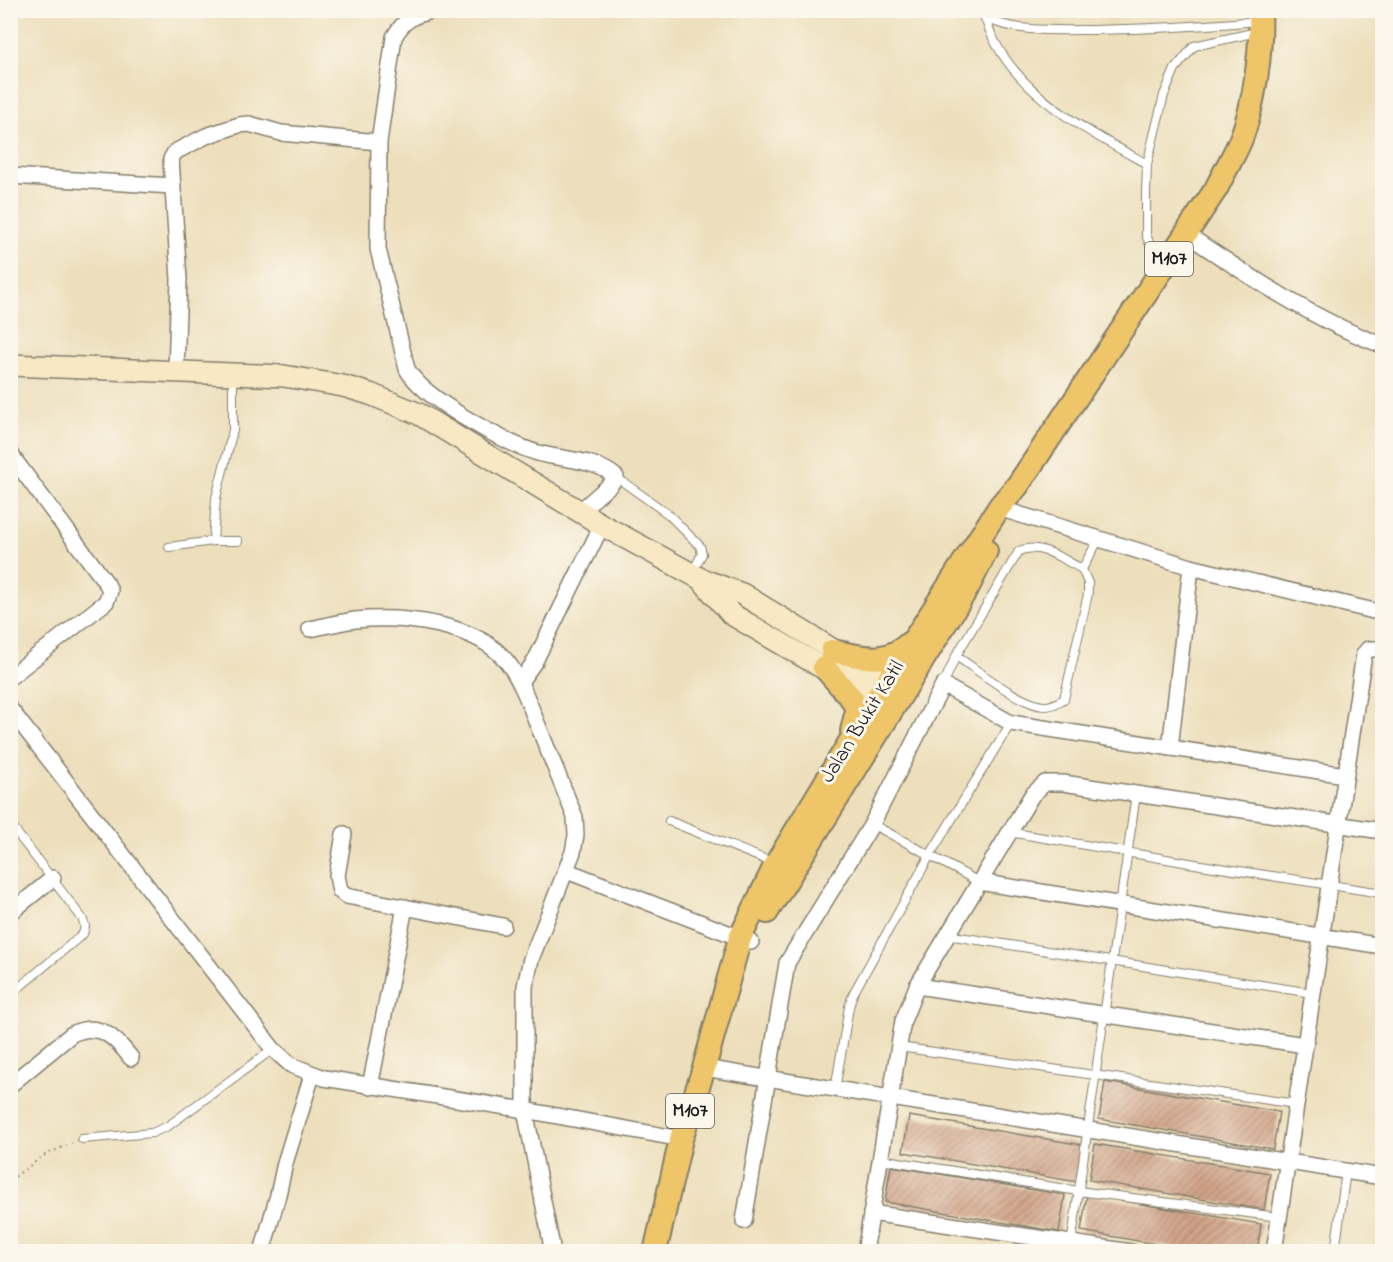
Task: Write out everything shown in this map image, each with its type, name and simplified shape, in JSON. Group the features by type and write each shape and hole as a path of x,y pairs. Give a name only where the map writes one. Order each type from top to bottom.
{"main road":[{"name":"Jalan Bukit Katil","path":"655,1251 681,1139 732,971 776,864 915,638 1216,189 1241,139 1251,107 1261,21"},
{"name":"Jalan Bukit Katil","path":"746,940 771,905 968,587 1004,508"},
{"path":"828,659 872,659 890,656 915,638"},
{"path":"828,659 857,710 855,724 836,765"},
{"path":"878,732 883,692 919,667"}],"street":[{"path":"435,10 418,14 402,23 394,37 379,142 378,249 407,369 422,387 467,419 518,446 558,458 601,466 616,477 580,511"},
{"path":"176,372 179,279 171,159 182,149 216,131 230,126 249,124 280,133 379,142"},
{"path":"10,176 172,186"},
{"path":"1186,234 1238,269 1305,308 1357,336 1383,345"},
{"path":"10,365 284,376 370,394 419,414 602,525 696,577 742,594 828,659 883,692"},
{"path":"10,454 110,591 106,602 10,677"},
{"path":"1004,508 1191,567 1383,613"},
{"path":"520,681 535,661 602,525"},
{"path":"1170,748 1191,567"},
{"path":"310,629 354,621 390,619 425,622 459,630 488,643 506,661 520,681 575,817 576,835 573,852 531,959 525,986 525,1110 553,1251"},
{"path":"1274,1251 1364,654 1368,649 1383,649"},
{"path":"744,1221 788,963 872,824 943,685 1011,723 1345,775"},
{"path":"10,709 273,1048 291,1065 312,1075 370,1087 525,1110 681,1139"},
{"path":"865,1251 903,1021 917,986 947,935 1032,795 1045,783 1063,783 1383,831"},
{"path":"344,834 337,876 340,891 346,896 503,926"},
{"path":"567,871 746,940"},
{"path":"10,913 53,878"},
{"path":"979,882 1383,946"},
{"path":"370,1087 405,907"},
{"path":"917,986 1305,1045"},
{"path":"10,1085 72,1034 82,1029 94,1029 108,1034 131,1058"},
{"path":"704,1068 1383,1177"},
{"path":"262,1251 285,1163 312,1075"},
{"path":"872,1213 1070,1247 1131,1251"}],"lane":[{"path":"983,14 1008,27 1066,30 1156,29 1261,21"},
{"path":"983,14 990,36 1000,54 1028,85 1084,129 1148,164"},
{"path":"1164,266 1152,251 1146,235 1148,164 1164,95 1175,69 1194,46 1216,40 1261,21"},
{"path":"213,541 216,498 233,430 233,374"},
{"path":"616,477 668,514 700,546 702,554 696,577"},
{"path":"1083,569 1099,538"},
{"path":"169,547 213,541 238,541"},
{"path":"943,685 956,656 1019,551 1025,548 1042,550 1083,569 1088,582 1088,594 1064,699 1046,706 1025,701 956,656"},
{"path":"835,1090 853,994 930,855 1011,723"},
{"path":"1070,1247 1136,794"},
{"path":"669,821 776,864"},
{"path":"10,824 53,878 82,918 85,926 83,934 10,995"},
{"path":"872,824 979,882"},
{"path":"1009,832 1128,854 1383,893"},
{"path":"947,935 1312,993"},
{"path":"899,1047 1296,1104"},
{"path":"82,1139 153,1133 168,1126 273,1048"},
{"path":"880,1159 1078,1191 1279,1217"},
{"path":"1335,1251 1346,1171"}],"path":[{"path":"10,1180 45,1155 82,1139"}],"building":[{"path":"1105,1082 1279,1112 1273,1149 1099,1119"},
{"path":"909,1116 1083,1145 1077,1182 903,1152"},
{"path":"1095,1144 1270,1173 1264,1210 1089,1180"},
{"path":"891,1166 1065,1195 1059,1232 885,1202"},
{"path":"1087,1195 1261,1224 1257,1252 1201,1252 1081,1231"}]}
